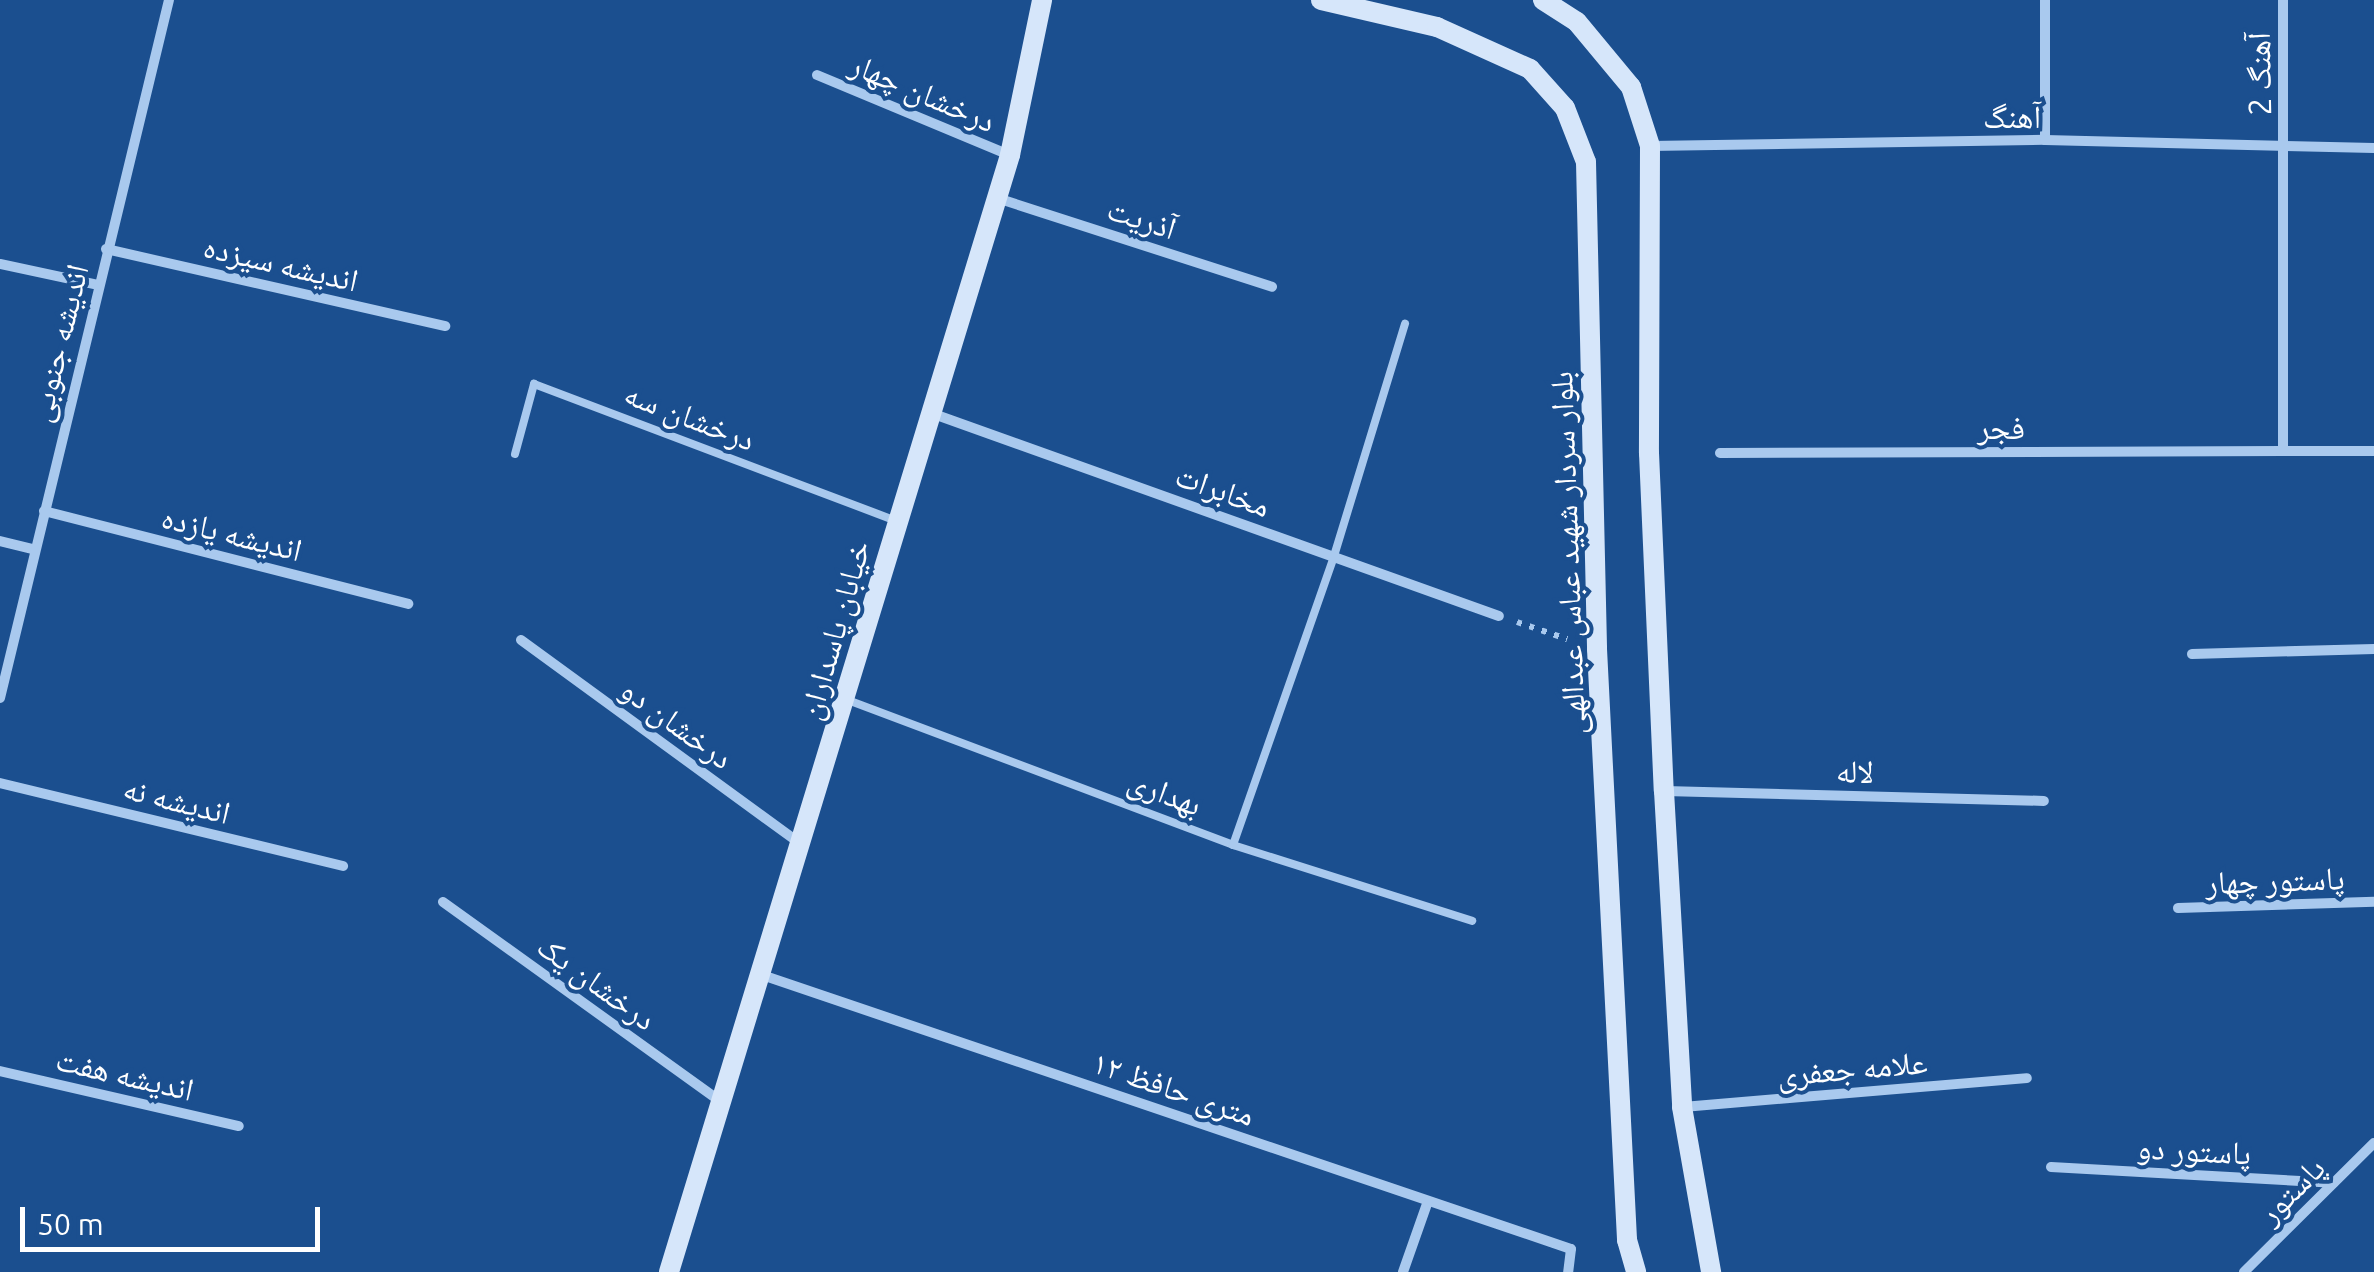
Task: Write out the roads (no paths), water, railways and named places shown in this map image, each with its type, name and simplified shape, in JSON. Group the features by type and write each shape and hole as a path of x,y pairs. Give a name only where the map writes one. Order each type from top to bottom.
{"street":[{"name":"اندیشه جنوبی","path":"0,698 168,0"},
{"name":"خیابان پاسداران","path":"669,1272 1010,155 1042,0"},
{"name":"بلوار سردار شهید عباس عبدالهی","path":"1321,0 1437,28 1530,68 1565,108 1586,162 1597,649 1628,1240 1636,1272"},
{"path":"1543,0 1577,22 1630,87 1650,146 1650,452 1664,792 1682,1107 1710,1272"},
{"path":"2045,0 2045,140"},
{"name":"آهنگ 2","path":"2282,0 2286,146 2283,451"},
{"name":"درخشان چهار","path":"817,74 1010,155"},
{"name":"آهنگ","path":"1650,146 2045,140 2374,148"},
{"name":"آذریت","path":"996,198 1272,286"},
{"name":"اندیشه سیزده","path":"106,249 444,326"},
{"path":"0,264 98,285"},
{"name":"مخابرات","path":"929,412 1500,616"},
{"name":"فجر","path":"1720,453 2374,451"},
{"name":"اندیشه یازده","path":"44,511 408,604"},
{"path":"0,542 35,550"},
{"name":"درخشان دو","path":"521,640 802,846"},
{"path":"2192,654 2374,650"},
{"name":"اندیشه نه","path":"0,783 343,866"},
{"name":"لاله","path":"1664,792 2044,802"},
{"name":"درخشان یک","path":"443,902 722,1103"},
{"name":"پاستور چهار","path":"2178,908 2374,902"},
{"name":"۱۲ متری حافظ","path":"762,976 1570,1249 1568,1272"},
{"name":"اندیشه هفت","path":"0,1071 239,1126"},
{"name":"علامه جعفری","path":"1682,1107 2027,1078"},
{"name":"پاستور","path":"2244,1272 2374,1143"},
{"name":"پاستور دو","path":"2051,1168 2334,1183"},
{"path":"1402,1272 1428,1201"}],"lane":[{"path":"1233,844 1334,556 1406,324"},
{"name":"درخشان سه","path":"515,454 534,384 897,521"},
{"name":"بهداری","path":"845,699 1233,844 1472,921"}]}
